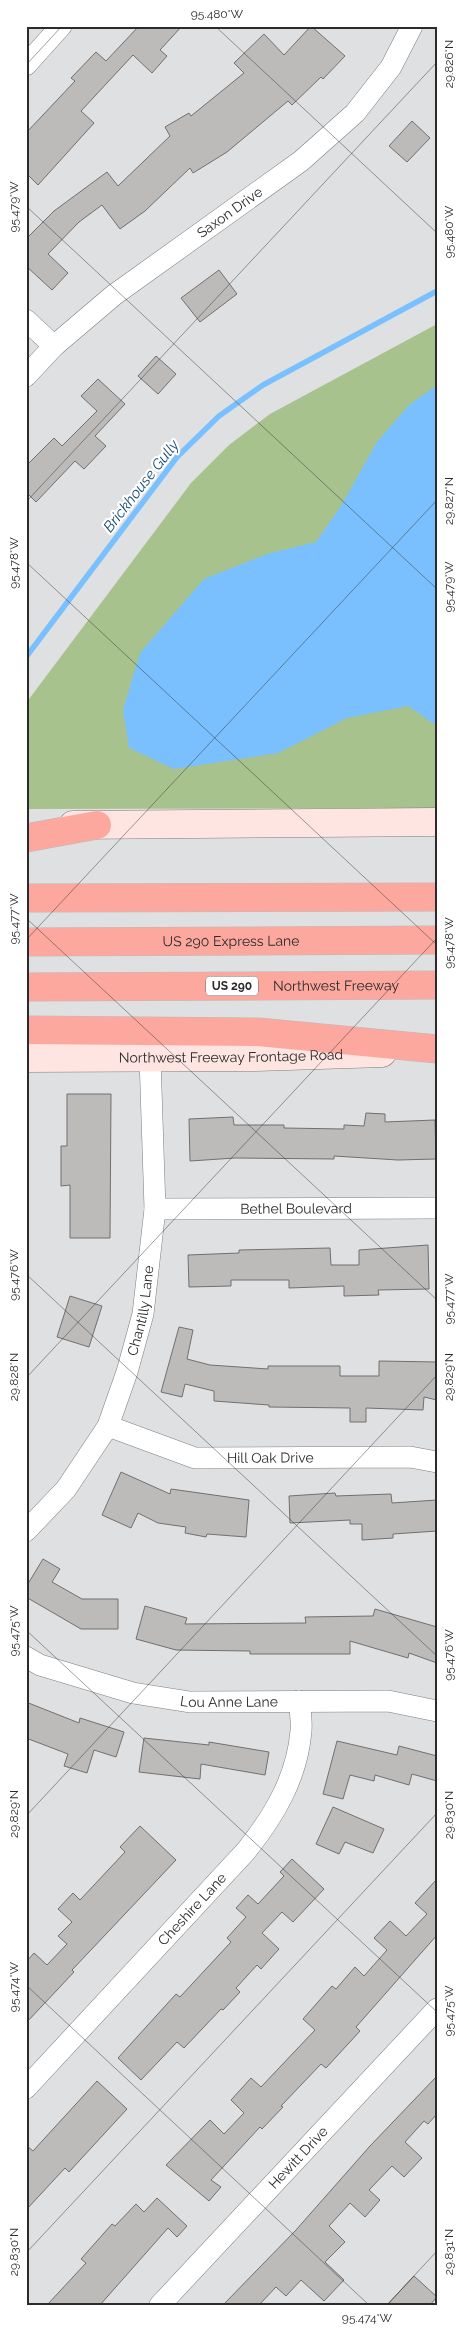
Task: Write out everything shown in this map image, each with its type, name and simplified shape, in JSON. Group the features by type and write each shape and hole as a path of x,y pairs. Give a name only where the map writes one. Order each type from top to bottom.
{"highway":[{"path":"26,838 97,824"},
{"path":"26,898 437,897"},
{"name":"US 290 Express Lane","path":"26,942 437,940"},
{"name":"Northwest Freeway","path":"26,987 437,985"},
{"path":"26,1030 258,1032 437,1050"}],"main road":[{"path":"26,826 437,822"},
{"name":"Northwest Freeway Frontage Road","path":"26,1058 256,1057 437,1050"}],"street":[{"path":"26,65 61,26"},
{"name":"Saxon Drive","path":"26,376 54,346 114,295 301,161 355,113 391,67 412,26"},
{"path":"26,320 54,346"},
{"name":"Chantilly Lane","path":"26,1531 66,1489 108,1426 127,1372 144,1314 155,1209 150,1058"},
{"name":"Bethel Boulevard","path":"155,1209 437,1208"},
{"name":"Hill Oak Drive","path":"108,1426 195,1458 410,1457 437,1462"},
{"name":"Lou Anne Lane","path":"26,1658 40,1665 133,1693 190,1702 388,1700 437,1711"},
{"name":"Cheshire Lane","path":"26,2088 246,1852 271,1820 293,1774 301,1730 299,1700"},
{"name":"Hewitt Drive","path":"160,2305 437,2009"}],"green space":[{"path":"437,324 437,808 26,809 26,703 191,483 229,445 270,414"}],"water":[{"path":"437,385 437,726 408,706 347,718 278,753 174,769 129,748 123,710 140,653 204,579 267,554 316,542 341,506 377,442 409,405"}],"building":[{"path":"139,26 182,26 160,50 167,56 152,73 133,55 81,111 94,123 38,185 26,173 26,133 75,81 71,78 96,52 106,61"},
{"path":"311,26 345,56 323,79 321,77 292,105 288,101 227,152 193,173 190,168 145,211 120,229 102,205 79,222 48,254 68,273 52,290 26,266 26,239 54,211 107,172 118,186 170,136 165,127 189,113 191,116 244,73 234,63 264,34 284,55"},
{"path":"412,121 430,138 407,162 389,146"},
{"path":"219,270 237,294 200,322 181,298"},
{"path":"156,356 176,374 158,394 138,376"},
{"path":"98,379 125,404 95,436 106,446 84,469 75,461 36,502 26,492 26,466 54,438 62,446 97,411 81,396"},
{"path":"67,1094 111,1094 110,1238 70,1238 70,1185 61,1186 61,1146 67,1146"},
{"path":"366,1113 385,1114 385,1122 435,1120 436,1159 398,1160 334,1156 334,1159 235,1158 190,1161 189,1119 233,1117 234,1125 284,1125 284,1128 344,1129 344,1125 364,1126"},
{"path":"428,1245 429,1289 378,1290 379,1295 344,1296 344,1286 289,1288 289,1280 231,1280 231,1286 189,1287 188,1255 239,1253 239,1250 330,1248 331,1265 359,1265 359,1250"},
{"path":"70,1296 102,1306 89,1347 57,1337"},
{"path":"179,1327 193,1330 187,1359 210,1365 268,1369 268,1366 340,1366 340,1376 379,1376 379,1361 437,1362 437,1400 424,1397 423,1410 366,1408 366,1422 350,1422 350,1408 269,1407 269,1405 214,1401 214,1391 185,1384 182,1397 161,1392"},
{"path":"121,1472 170,1494 171,1489 249,1500 246,1537 207,1534 206,1537 185,1533 186,1527 158,1523 138,1513 131,1528 102,1515"},
{"path":"335,1493 336,1496 391,1494 392,1503 437,1500 437,1531 393,1534 393,1538 362,1540 362,1524 350,1524 350,1520 290,1523 289,1496"},
{"path":"43,1559 60,1569 52,1582 82,1599 118,1599 118,1629 81,1629 26,1597 26,1587"},
{"path":"145,1606 187,1618 185,1624 306,1623 305,1617 373,1616 375,1609 437,1627 437,1663 409,1653 408,1658 350,1641 350,1654 250,1654 250,1651 176,1650 136,1639"},
{"path":"26,1702 79,1723 80,1718 124,1732 116,1757 94,1750 87,1773 64,1766 68,1754 26,1738"},
{"path":"144,1738 209,1745 209,1742 269,1752 265,1775 201,1764 200,1779 139,1772"},
{"path":"337,1741 397,1755 399,1746 437,1756 437,1781 412,1774 409,1785 375,1775 374,1781 350,1775 343,1799 323,1794"},
{"path":"333,1807 384,1829 373,1853 345,1842 339,1854 316,1844"},
{"path":"140,1826 176,1860 72,1970 74,1972 26,2023 26,1962 34,1953 47,1965 67,1944 58,1936 72,1922 58,1909 73,1893 80,1900 125,1852 120,1847"},
{"path":"292,1859 324,1889 293,1922 282,1912 262,1933 279,1949 261,1969 257,1965 236,1988 240,1992 184,2048 177,2042 141,2080 118,2058 176,1994 180,1997 231,1942 227,1938 246,1917 236,1908 248,1895 258,1904 284,1876 280,1872"},
{"path":"437,1879 437,1935 356,2027 360,2031 326,2068 321,2064 281,2106 283,2107 262,2129 260,2127 211,2180 221,2187 209,2201 166,2165 210,2120 224,2134 244,2113 231,2100 251,2078 261,2087 315,2030 303,2019 332,1986 336,1989 355,1967 364,1976 387,1950 374,1938 390,1921 406,1936 427,1914 415,1903"},
{"path":"437,2076 437,2114 428,2124 424,2121 405,2142 422,2158 404,2177 392,2166 369,2190 380,2200 365,2217 350,2203 329,2226 345,2242 325,2262 344,2280 324,2301 301,2280 286,2296 276,2287 259,2305 223,2305 296,2230 370,2146"},
{"path":"97,2081 127,2109 69,2172 65,2168 26,2210 26,2145 33,2151"},
{"path":"157,2198 187,2226 177,2237 168,2228 100,2305 47,2305 86,2263 81,2259 112,2224 115,2226 136,2204 144,2212"},
{"path":"414,2276 437,2297 430,2305 387,2305"}],"waterway":[{"name":"Brickhouse Gully","path":"26,657 177,457 219,416 263,385 437,291"}]}
